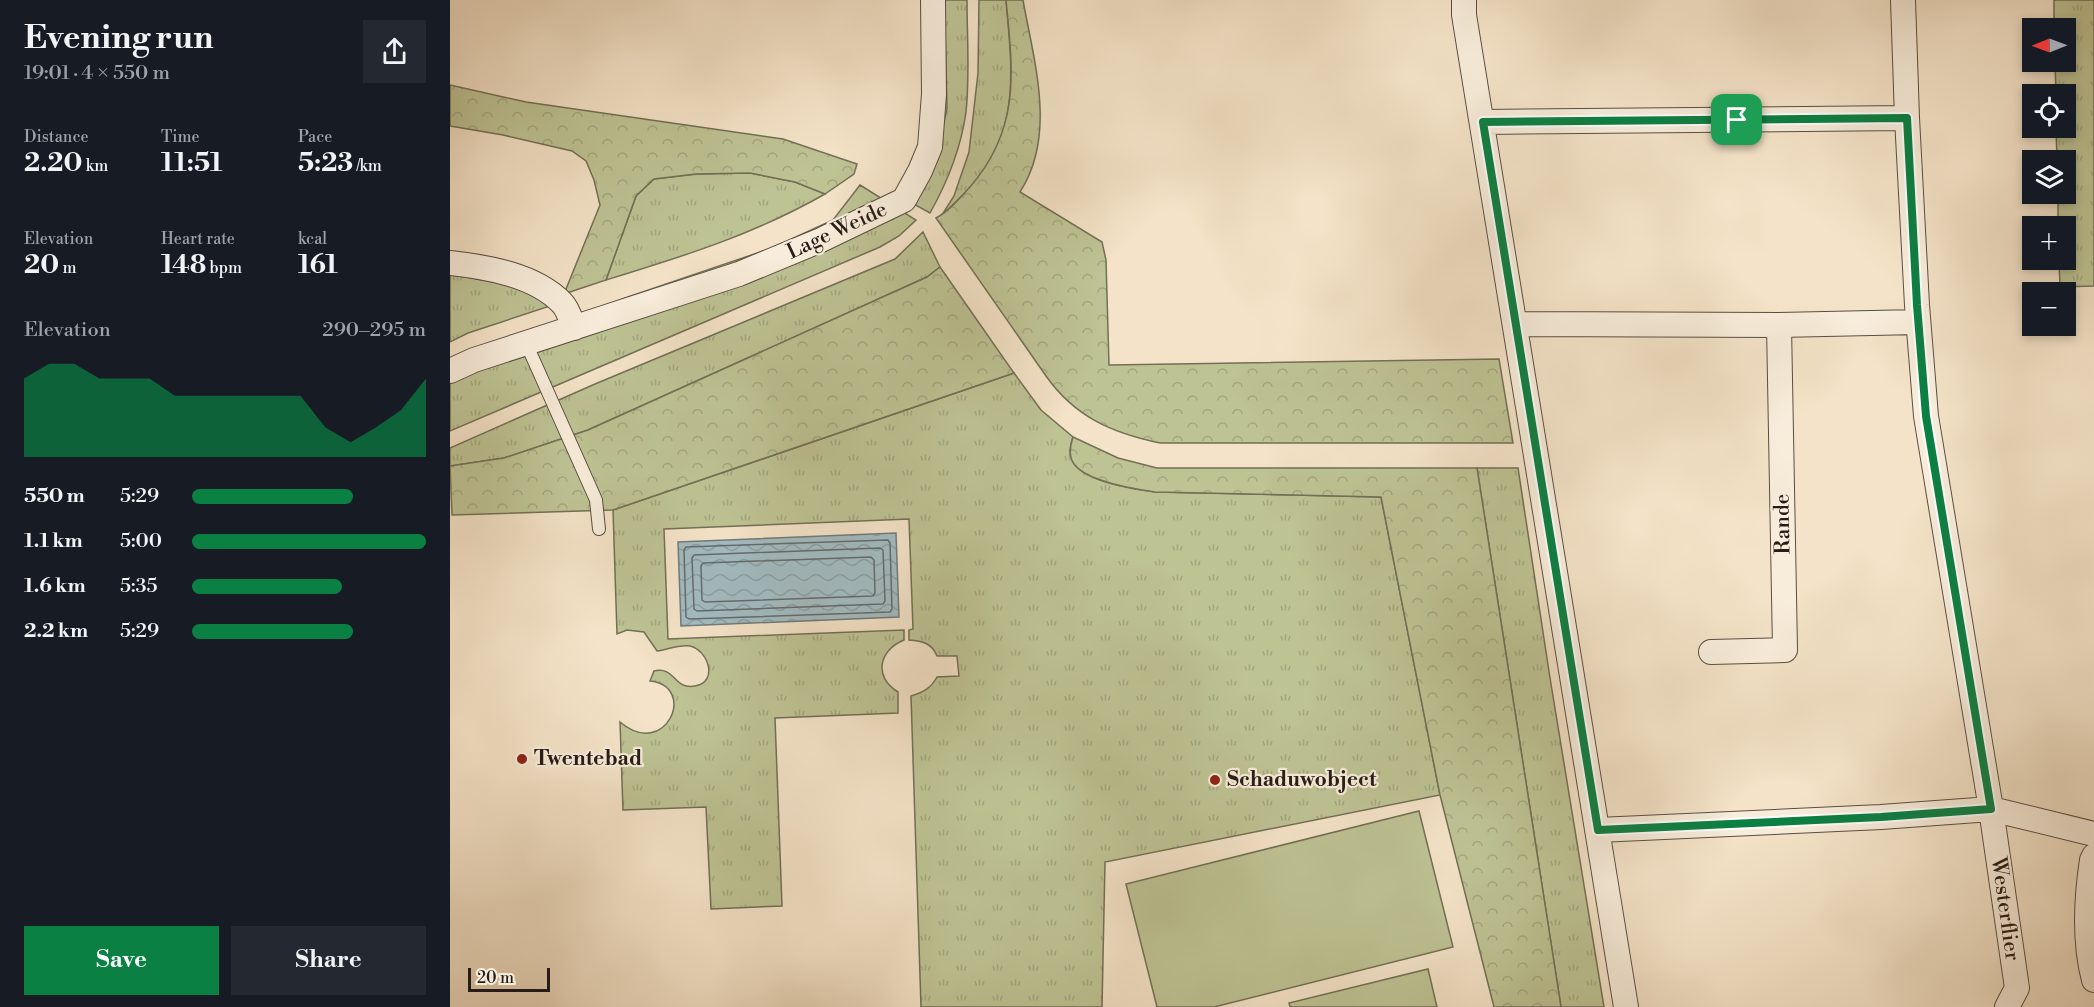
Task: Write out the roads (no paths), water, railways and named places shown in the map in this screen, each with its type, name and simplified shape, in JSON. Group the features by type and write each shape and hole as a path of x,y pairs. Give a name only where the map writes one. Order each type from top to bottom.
{"street":[{"name":"Lage Weide","path":"450,371 474,360 739,274 821,240 904,200 930,147 934,94 933,0"},
{"path":"1464,0 1464,15 1626,1007"},
{"name":"Westerflier","path":"1903,0 1918,322 1926,416 1991,809 2017,988 2007,1007"},
{"path":"1483,122 1907,118"},
{"path":"450,263 474,266 542,286 564,305 574,328"},
{"path":"1515,324 1779,325 1918,322"},
{"name":"Rande","path":"1711,652 1785,650 1779,325"},
{"path":"1598,830 1881,817 1991,809 2094,834"},
{"path":"2094,856 2087,889 2088,957 2094,980"}],"lane":[{"path":"526,343 596,500 599,529"}],"water":[{"path":"896,533 899,617 681,626 678,542"}],"place":[{"name":"Twentebad","path":"522,759"},
{"name":"Schaduwobject","path":"1215,780"}]}
